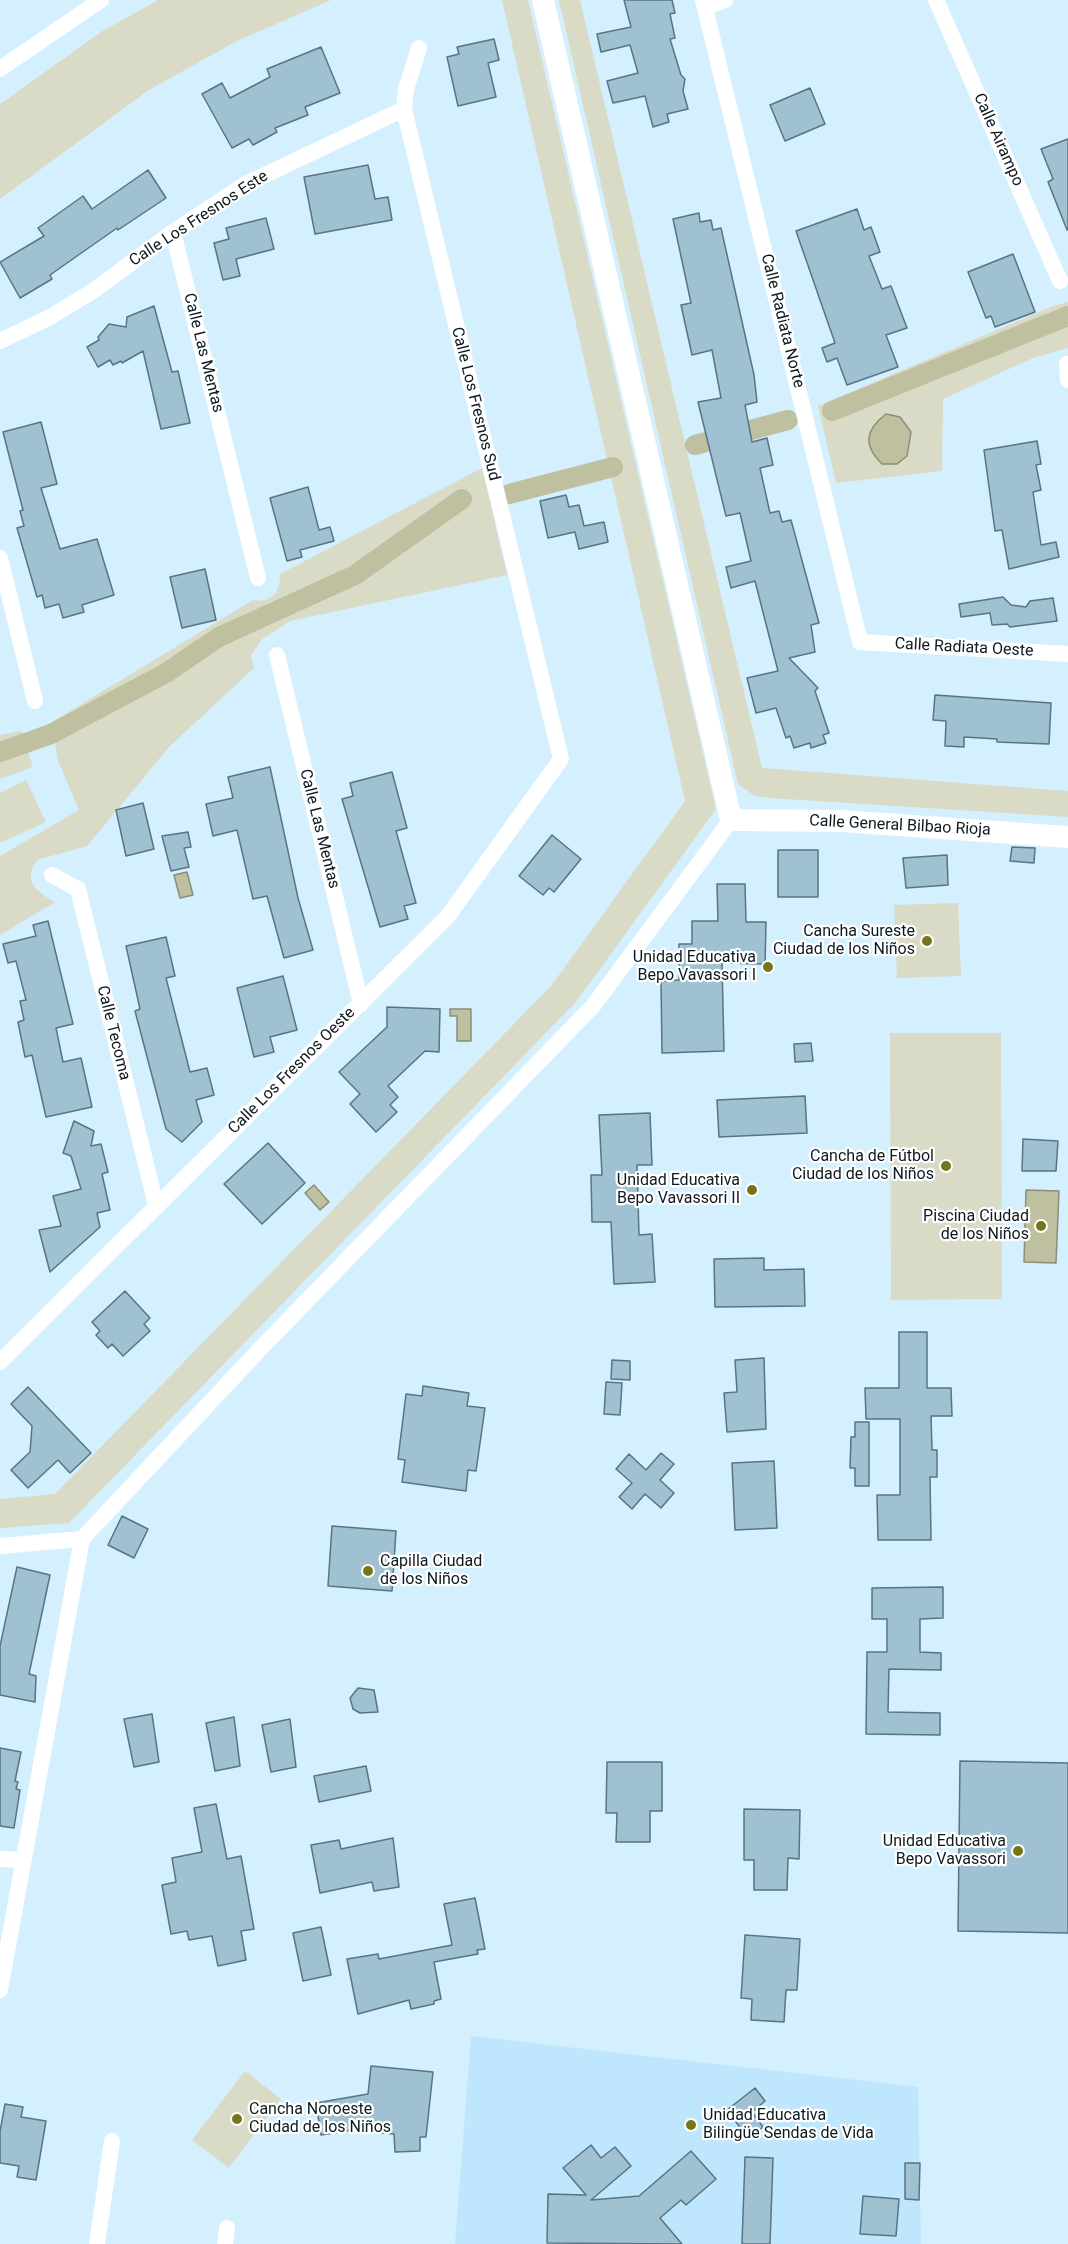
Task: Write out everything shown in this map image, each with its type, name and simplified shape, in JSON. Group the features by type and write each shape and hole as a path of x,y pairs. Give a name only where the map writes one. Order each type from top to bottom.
{"street":[{"path":"0,69 101,0"},
{"path":"0,1990 82,1539 261,1347 593,1006 731,820 543,0"},
{"path":"704,3 725,0"},
{"name":"Calle Airampo","path":"936,0 1060,281"},
{"name":"Calle Radiata Norte","path":"704,3 860,642"},
{"name":"Calle Los Fresnos Sud","path":"419,48 406,89 404,109 561,759"},
{"name":"Calle Los Fresnos Este","path":"0,341 50,317 93,291 173,232 256,179 404,109"},
{"name":"Calle Las Mentas","path":"173,232 258,579"},
{"path":"0,558 35,701"},
{"name":"Calle Radiata Oeste","path":"860,642 1068,654"},
{"name":"Calle Las Mentas","path":"277,655 361,1004"},
{"name":"Calle Los Fresnos Oeste","path":"0,1362 448,916 561,759"},
{"name":"Calle General Bilbao Rioja","path":"731,820 842,821 1068,837"},
{"name":"Calle Tecoma","path":"52,875 78,889 156,1205"},
{"path":"0,1546 82,1539"},
{"path":"0,1859 22,1860"},
{"path":"97,2244 112,2141"}],"shaded area":[{"path":"158,0 331,0 237,41 149,90 0,199 0,104 101,32"},
{"path":"502,0 528,0 716,809 576,1002 69,1523 0,1528 0,1499 55,1494 551,986 685,801"},
{"path":"559,0 580,0 762,768 1068,791 1068,817 770,798 755,796 738,784"},
{"path":"1068,302 1068,348 1033,358 943,399 942,471 836,483 818,406 1053,306"},
{"path":"886,414 900,417 911,432 907,456 897,464 882,464 869,444 870,432"},
{"path":"482,468 507,575 290,621 261,640 251,656 254,668 169,747 87,846 37,860 33,867 31,880 37,890 55,902 0,935 0,856 79,810 58,761 52,722 253,600 270,598 277,591 280,574"},
{"path":"21,731 33,767 0,779 0,735"},
{"path":"26,780 46,822 0,843 0,793"},
{"path":"187,872 193,895 180,898 174,875"},
{"name":"Cancha Sureste Ciudad de los Niños","path":"958,903 961,976 897,978 894,905"},
{"path":"450,1009 471,1009 471,1041 457,1041 457,1016 450,1016"},
{"name":"Cancha de Fútbol Ciudad de los Niños","path":"890,1033 1001,1033 1002,1299 891,1300"},
{"path":"314,1185 329,1202 320,1210 305,1193"},
{"name":"Piscina Ciudad de los Niños","path":"1026,1190 1059,1191 1056,1263 1024,1262"},
{"name":"Unidad Educativa Bilingüe Sendas de Vida","path":"471,2036 918,2087 921,2244 455,2244"},
{"name":"Cancha Noroeste Ciudad de los Niños","path":"245,2071 281,2099 229,2168 192,2140"}],"building":[{"path":"624,0 672,0 675,13 670,14 675,38 670,39 681,75 685,79 683,91 688,109 667,114 669,122 653,127 645,96 613,103 607,81 638,73 630,45 601,52 597,34 631,27"},
{"path":"494,39 499,60 488,63 496,97 458,106 447,57 459,54 457,47"},
{"path":"321,47 340,93 305,107 308,115 275,128 277,132 253,145 249,139 232,148 202,94 222,83 230,98 270,77 267,69"},
{"path":"810,88 825,124 785,141 770,105"},
{"path":"1068,139 1067,230 1048,182 1053,179 1041,149"},
{"path":"368,165 375,199 388,197 392,220 315,234 304,177"},
{"path":"148,170 166,198 118,230 117,228 50,275 52,279 20,298 0,262 44,236 38,228 83,196 92,209"},
{"path":"857,209 864,230 871,227 880,252 869,256 882,289 891,286 907,328 886,335 898,367 847,385 837,358 827,362 822,348 835,343 796,231"},
{"path":"699,213 700,222 711,220 713,230 721,228 754,375 757,402 745,405 752,442 767,438 773,465 760,468 770,513 779,511 782,522 791,520 819,623 811,625 815,652 789,658 818,688 815,691 829,733 823,735 826,743 811,748 810,743 794,748 790,736 786,738 776,708 756,713 747,678 778,671 755,581 731,588 726,567 751,561 740,513 726,516 698,402 721,398 712,350 692,355 681,305 691,303 673,219"},
{"path":"266,218 274,249 236,259 240,276 223,280 214,243 229,239 226,228"},
{"path":"1013,254 1035,312 995,327 991,316 986,318 968,272"},
{"path":"154,306 172,372 178,371 190,423 161,429 143,351 122,363 121,361 113,365 110,360 98,367 87,347 99,340 98,337 109,324 126,327 127,317"},
{"path":"41,422 57,484 41,488 60,549 97,539 114,595 82,605 84,612 63,618 59,604 45,608 42,595 37,597 17,528 24,526 20,511 23,510 3,432"},
{"path":"1037,441 1041,464 1036,465 1041,490 1033,492 1041,545 1056,542 1059,557 1009,569 1002,530 995,531 984,450"},
{"path":"308,487 319,530 330,527 334,541 300,550 302,557 287,561 270,498"},
{"path":"566,495 569,507 579,505 584,526 604,522 608,542 579,549 575,532 548,538 540,501"},
{"path":"205,569 216,620 182,628 170,577"},
{"path":"1003,597 1011,605 1026,607 1030,601 1053,598 1057,621 1010,627 1007,624 992,625 990,613 961,617 959,604"},
{"path":"935,695 1051,703 1049,744 997,742 997,739 964,737 964,747 945,746 946,721 933,720"},
{"path":"270,767 298,898 313,950 284,958 267,896 253,899 237,830 213,836 206,804 233,798 228,777"},
{"path":"392,772 407,828 396,831 416,903 404,906 408,919 380,927 342,799 353,796 350,783"},
{"path":"143,803 154,849 126,856 116,810"},
{"path":"188,832 191,847 184,848 189,867 171,871 162,836"},
{"path":"552,835 581,859 554,892 549,888 543,895 519,876"},
{"path":"1012,847 1035,848 1034,863 1010,861"},
{"path":"778,850 818,850 818,897 778,897"},
{"path":"947,855 948,885 906,888 903,858"},
{"path":"717,884 745,884 746,922 766,922 765,964 722,963 724,1051 662,1053 661,981 679,980 679,944 692,944 692,921 718,921"},
{"path":"48,921 73,1024 56,1028 63,1062 81,1058 92,1107 46,1117 32,1055 25,1057 18,1022 24,1020 20,1001 26,1000 16,961 8,963 3,944 36,936 33,925"},
{"path":"166,937 175,976 166,978 190,1072 207,1068 214,1095 196,1100 202,1122 182,1142 166,1129 135,1011 140,1009 126,946"},
{"path":"283,976 297,1030 270,1037 274,1052 254,1057 237,988"},
{"path":"387,1007 440,1009 439,1052 425,1051 388,1086 398,1097 390,1105 397,1112 376,1132 350,1104 360,1094 339,1072 387,1027"},
{"path":"811,1043 813,1061 795,1062 794,1044"},
{"path":"805,1096 807,1133 719,1137 717,1100"},
{"path":"650,1113 652,1165 637,1165 639,1235 652,1234 655,1282 614,1284 611,1222 592,1222 591,1175 602,1175 599,1115"},
{"path":"74,1121 94,1131 91,1146 101,1144 108,1172 102,1174 110,1210 97,1213 100,1227 50,1272 39,1230 61,1226 53,1196 81,1189 71,1156 63,1153"},
{"path":"1023,1139 1058,1141 1056,1171 1022,1171"},
{"path":"268,1143 305,1183 262,1224 224,1184"},
{"path":"764,1258 764,1270 804,1269 805,1306 715,1307 714,1259"},
{"path":"125,1291 150,1318 144,1324 150,1331 123,1356 112,1344 108,1348 96,1335 100,1331 92,1322"},
{"path":"899,1332 927,1332 927,1388 951,1388 952,1416 931,1416 932,1450 937,1450 937,1477 930,1477 931,1540 878,1540 877,1495 900,1495 900,1419 866,1419 865,1388 899,1388"},
{"path":"764,1358 766,1429 727,1432 724,1393 737,1392 735,1360"},
{"path":"612,1360 630,1361 630,1380 611,1379"},
{"path":"606,1382 622,1383 620,1415 604,1414"},
{"path":"423,1386 469,1393 467,1406 485,1408 476,1471 468,1470 466,1491 402,1482 405,1460 398,1459 406,1394 422,1396"},
{"path":"28,1387 91,1453 70,1473 58,1460 28,1488 11,1470 30,1452 32,1426 11,1404"},
{"path":"855,1422 869,1422 869,1486 855,1486 855,1468 850,1468 851,1437 855,1437"},
{"path":"661,1453 674,1464 660,1480 674,1493 661,1508 645,1494 632,1509 619,1497 632,1483 616,1469 629,1454 646,1470"},
{"path":"774,1461 777,1528 735,1530 732,1463"},
{"path":"122,1516 148,1529 134,1558 108,1545"},
{"path":"332,1526 396,1531 392,1591 328,1586"},
{"path":"17,1567 50,1575 29,1674 36,1676 35,1702 0,1695 0,1646"},
{"path":"943,1587 943,1618 920,1619 920,1652 941,1653 941,1670 889,1669 888,1712 940,1713 940,1735 866,1734 867,1652 887,1652 887,1619 872,1619 872,1588"},
{"path":"358,1688 374,1690 378,1712 360,1713 353,1709 350,1698"},
{"path":"152,1714 159,1762 134,1767 124,1719"},
{"path":"234,1717 240,1766 215,1771 206,1723"},
{"path":"290,1719 296,1767 271,1772 262,1725"},
{"path":"0,1748 21,1752 15,1781 18,1782 16,1789 20,1790 14,1828 0,1826"},
{"path":"960,1761 1068,1763 1068,1933 958,1931"},
{"path":"607,1762 662,1762 662,1811 650,1811 650,1842 616,1842 617,1813 606,1813"},
{"path":"366,1766 371,1791 319,1802 314,1776"},
{"path":"216,1804 227,1859 241,1856 254,1929 241,1931 246,1960 218,1966 212,1936 189,1940 187,1931 171,1934 162,1885 176,1882 172,1858 202,1852 194,1808"},
{"path":"744,1809 800,1810 799,1859 788,1858 787,1890 754,1890 754,1860 744,1860"},
{"path":"393,1838 399,1887 374,1891 372,1882 320,1893 311,1845 339,1840 341,1849"},
{"path":"475,1898 485,1949 477,1950 478,1954 434,1962 441,1999 434,2001 434,2004 411,2009 409,2000 358,2014 347,1959 378,1954 379,1959 452,1945 444,1904"},
{"path":"321,1927 331,1975 303,1981 293,1933"},
{"path":"745,1935 800,1939 797,1990 786,1990 784,2022 751,2020 752,1999 741,1998"},
{"path":"371,2066 433,2072 426,2137 420,2137 420,2151 395,2152 394,2134 352,2130 321,2135 316,2103 368,2094"},
{"path":"755,2088 765,2101 752,2112 763,2127 748,2138 727,2110"},
{"path":"5,2104 23,2107 21,2117 46,2121 36,2180 17,2177 19,2166 0,2163 0,2131"},
{"path":"591,2145 601,2158 615,2147 631,2166 591,2200 639,2196 691,2151 716,2179 686,2205 681,2200 660,2218 682,2244 547,2243 548,2194 586,2195 563,2168"},
{"path":"745,2157 773,2158 770,2244 742,2244"},
{"path":"905,2163 920,2163 919,2200 905,2199"},
{"path":"863,2196 899,2199 896,2236 860,2234"}],"waterway":[{"path":"832,411 1068,316"},
{"path":"695,445 788,420"},
{"path":"509,494 613,467"},
{"path":"0,752 51,734 166,673 219,637 355,575 462,499"}],"place":[{"name":"Cancha Sureste Ciudad de los Niños","path":"927,941"},
{"name":"Unidad Educativa Bepo Vavassori I","path":"768,967"},
{"name":"Cancha de Fútbol Ciudad de los Niños","path":"946,1166"},
{"name":"Unidad Educativa Bepo Vavassori II","path":"752,1190"},
{"name":"Piscina Ciudad de los Niños","path":"1041,1226"},
{"name":"Capilla Ciudad de los Niños","path":"368,1571"},
{"name":"Unidad Educativa Bepo Vavassori","path":"1018,1851"},
{"name":"Cancha Noroeste Ciudad de los Niños","path":"237,2119"},
{"name":"Unidad Educativa Bilingüe Sendas de Vida","path":"691,2125"}]}
